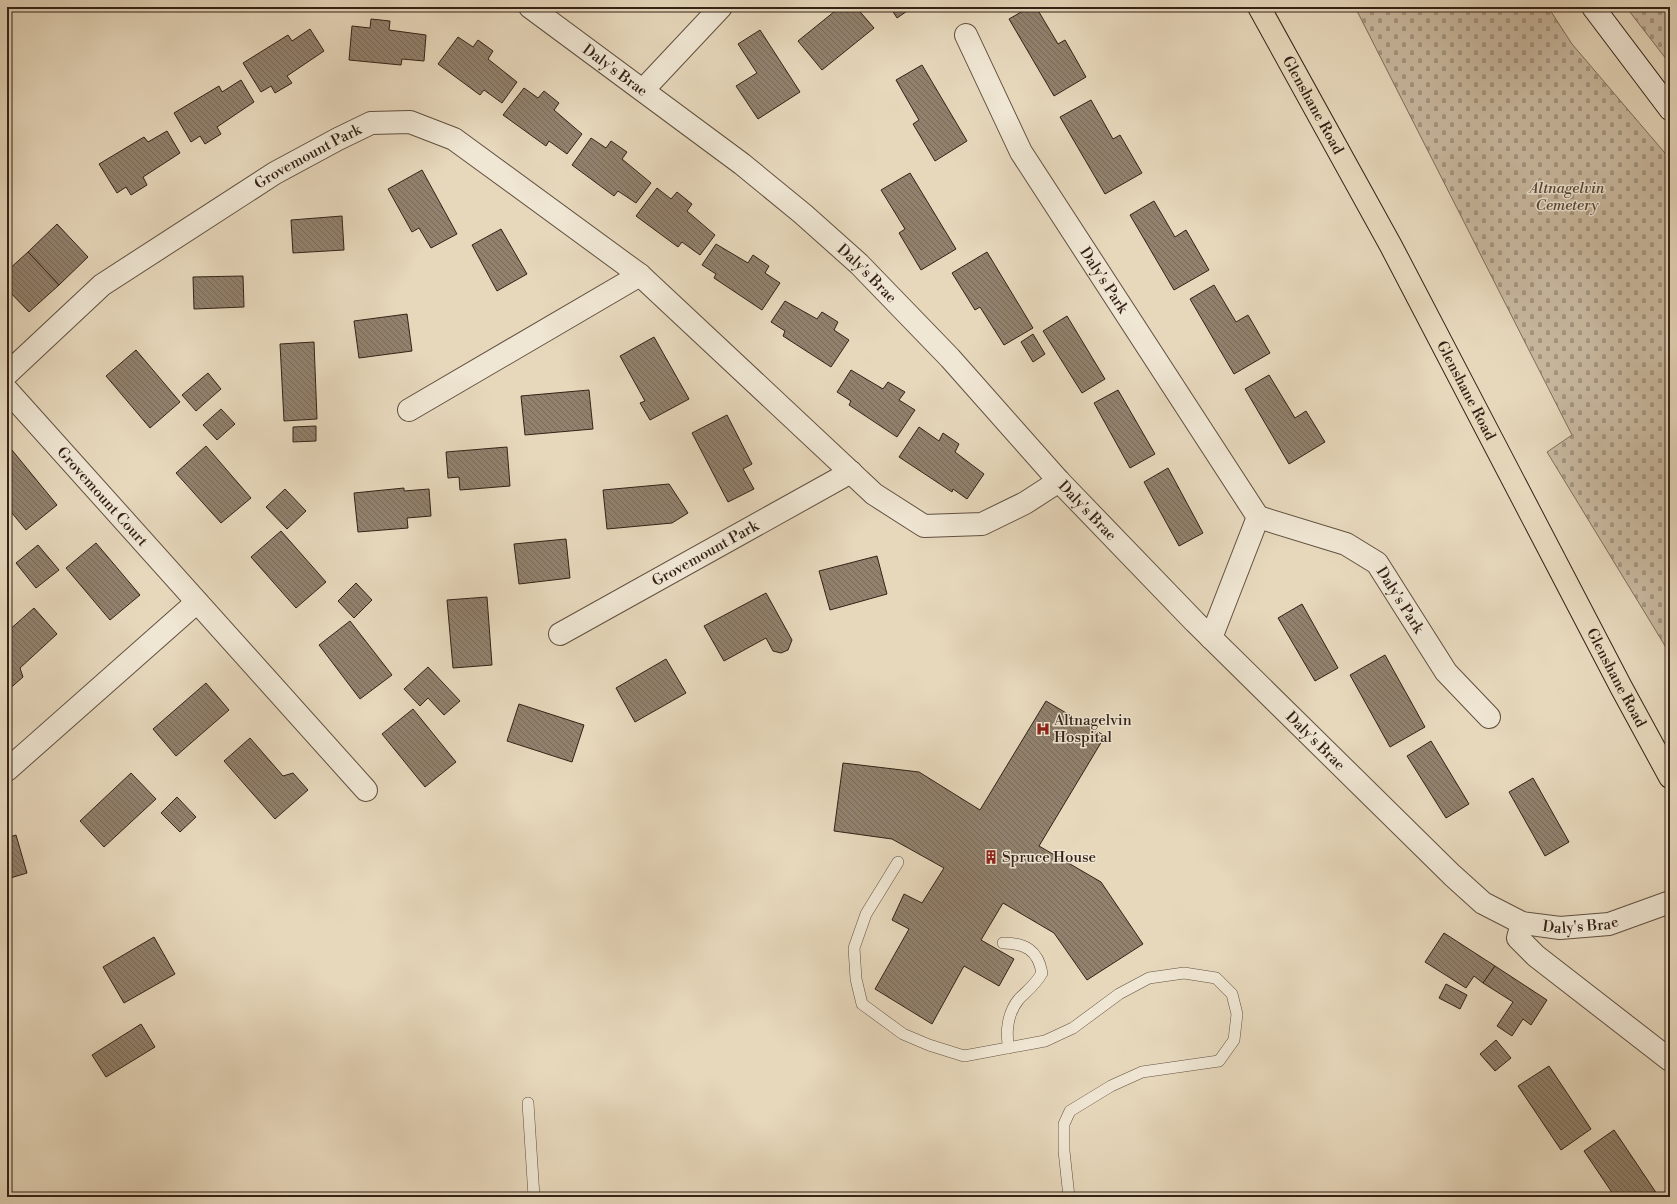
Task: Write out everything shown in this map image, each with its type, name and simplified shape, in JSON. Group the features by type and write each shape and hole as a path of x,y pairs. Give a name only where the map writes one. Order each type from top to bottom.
{"highway":[{"name":"Glenshane Road","path":"1259,7 1390,246 1617,680 1670,777"}],"street":[{"name":"Daly's Brae","path":"530,7 742,164 803,214 859,264 950,358 1059,481 1211,638 1457,880 1483,903 1522,923 1560,928 1609,924 1670,902"},
{"path":"643,90 721,7"},
{"path":"1592,7 1670,109"},
{"name":"Daly's Park","path":"966,36 1021,152 1258,517 1346,544 1377,563 1446,672 1489,717"},
{"name":"Grovemount Park","path":"7,374 102,285 275,173 338,139 372,123 410,122 454,139 640,275 874,494 924,526 982,524 1025,503 1059,481"},
{"path":"409,410 640,275"},
{"name":"Grovemount Court","path":"7,390 366,790"},
{"name":"Grovemount Park","path":"560,634 851,472"},
{"path":"1211,638 1258,517"},
{"path":"7,770 198,602"},
{"path":"1522,923 1518,938 1536,956 1670,1060"}],"lane":[{"path":"898,862 866,914 854,948 856,979 862,1004 903,1034 930,1045 964,1056 1045,1041 1073,1028 1119,994 1149,978 1184,973 1216,978 1232,994 1237,1014 1234,1040 1218,1061 1142,1072 1111,1086 1070,1111 1064,1124 1064,1152 1069,1197"},
{"path":"1003,943 1014,943 1029,948 1037,956 1042,973 1037,984 1018,1001 1011,1013 1007,1037 1009,1048"},
{"path":"528,1103 534,1197"}],"green space":[{"name":"Altnagelvin Cemetery","path":"1355,7 1548,7 1572,44 1670,159 1670,654 1547,452 1572,435"},
{"path":"1626,7 1670,7 1670,64"}],"building":[{"path":"840,7 856,7 874,28 822,70 798,41"},
{"path":"890,7 913,7 897,18"},
{"path":"1030,7 1036,7 1058,44 1065,40 1086,77 1054,96 1009,19"},
{"path":"371,19 390,21 389,30 426,35 424,61 402,59 401,65 349,60 352,26 370,28"},
{"path":"310,29 324,51 287,76 292,83 275,93 271,86 261,92 243,63 288,35 292,41"},
{"path":"760,30 800,92 758,119 736,86 757,73 738,44"},
{"path":"458,37 473,47 478,40 493,51 488,59 517,82 502,103 484,90 480,95 438,64"},
{"path":"922,65 967,141 935,161 913,124 919,120 896,80"},
{"path":"241,80 254,102 217,127 221,134 205,144 200,136 191,142 174,113 219,86 222,92"},
{"path":"524,88 538,98 544,91 559,103 554,110 582,134 567,154 549,141 546,146 503,115"},
{"path":"1091,100 1113,139 1120,135 1142,173 1105,194 1060,117"},
{"path":"167,131 180,153 143,177 147,185 131,195 126,187 117,193 99,164 144,137 148,142"},
{"path":"591,138 606,148 611,141 627,152 622,159 651,183 636,203 618,191 614,196 572,165"},
{"path":"422,170 457,234 431,248 419,228 412,232 388,189"},
{"path":"910,173 956,249 921,270 899,233 905,229 881,190"},
{"path":"657,188 671,199 677,192 692,204 687,211 715,235 700,255 682,242 678,247 636,216"},
{"path":"1154,201 1175,237 1186,230 1209,270 1174,290 1130,215"},
{"path":"342,216 344,250 293,253 291,220"},
{"path":"57,224 88,257 59,285 28,252"},
{"path":"501,229 527,274 497,291 472,245"},
{"path":"716,244 748,263 753,255 769,266 765,273 780,283 762,310 714,278 716,274 702,265"},
{"path":"28,252 59,285 29,312 7,289 7,271"},
{"path":"987,252 1033,328 1004,345 980,307 975,310 952,273"},
{"path":"243,276 244,307 194,309 193,277"},
{"path":"1214,285 1236,322 1248,315 1270,353 1234,374 1190,299"},
{"path":"785,301 817,319 822,312 838,322 834,330 849,340 831,367 783,336 785,331 771,322"},
{"path":"407,314 412,351 359,358 354,321"},
{"path":"1067,316 1105,379 1082,393 1043,331"},
{"path":"1033,334 1045,354 1033,362 1021,342"},
{"path":"654,337 689,399 650,420 640,403 645,401 620,356"},
{"path":"314,342 317,419 284,421 280,344"},
{"path":"136,350 180,402 150,428 106,376"},
{"path":"851,370 883,389 888,382 905,392 899,400 915,410 897,437 849,405 851,401 837,392"},
{"path":"208,373 221,389 196,411 182,395"},
{"path":"1269,375 1295,418 1306,411 1325,442 1289,464 1245,389"},
{"path":"589,390 593,429 525,435 521,396"},
{"path":"1118,390 1155,454 1130,468 1094,403"},
{"path":"221,409 235,424 217,440 203,425"},
{"path":"727,415 752,464 743,469 754,489 728,502 692,433"},
{"path":"316,426 316,441 293,442 293,427"},
{"path":"919,427 939,441 943,433 959,444 955,452 984,474 967,499 953,489 952,492 899,457"},
{"path":"7,444 57,505 26,530 7,507"},
{"path":"206,446 251,498 221,523 176,473"},
{"path":"507,447 510,486 460,490 459,477 448,478 446,452"},
{"path":"1168,468 1203,533 1179,546 1144,482"},
{"path":"669,484 688,513 672,523 607,529 603,490"},
{"path":"404,488 404,491 429,489 431,516 407,518 408,528 358,532 354,493"},
{"path":"285,489 306,511 287,529 266,507"},
{"path":"281,531 326,582 296,608 251,557"},
{"path":"566,539 570,578 519,584 514,544"},
{"path":"96,543 140,595 110,620 66,568"},
{"path":"38,545 59,570 36,588 16,563"},
{"path":"877,556 887,594 830,610 819,571"},
{"path":"356,583 372,600 354,618 338,601"},
{"path":"766,593 792,640 788,650 781,653 773,651 766,638 724,661 704,626"},
{"path":"487,597 492,665 453,668 447,600"},
{"path":"1302,604 1338,668 1315,681 1278,618"},
{"path":"34,608 57,634 20,668 23,677 7,691 7,632"},
{"path":"350,621 392,675 360,699 319,645"},
{"path":"1385,655 1425,727 1390,747 1350,675"},
{"path":"666,659 686,693 635,722 616,688"},
{"path":"428,667 460,701 444,715 428,698 420,706 404,689"},
{"path":"206,683 229,710 176,756 153,729"},
{"name":"Spruce House","path":"1046,701 1105,736 1039,846 1101,882 1143,944 1087,980 1054,933 1003,903 981,940 1014,959 999,986 964,966 932,1024 875,989 909,929 892,920 904,894 922,903 944,868 892,839 834,831 843,763 919,772 980,810"},
{"path":"519,704 584,725 572,762 507,741"},
{"path":"413,709 456,762 425,787 382,734"},
{"path":"250,738 283,776 293,773 308,790 275,819 224,761"},
{"path":"1431,741 1469,804 1446,818 1407,756"},
{"path":"131,773 156,799 104,847 80,821"},
{"path":"1533,778 1569,842 1545,856 1509,792"},
{"path":"177,797 196,817 180,832 161,813"},
{"path":"16,835 27,873 7,879 7,838"},
{"path":"1444,933 1495,966 1483,983 1474,976 1466,988 1425,962"},
{"path":"154,937 175,974 124,1003 103,967"},
{"path":"1495,966 1547,1000 1531,1025 1523,1019 1512,1036 1497,1026 1513,1002 1483,983"},
{"path":"1446,984 1467,995 1460,1009 1439,998"},
{"path":"141,1024 155,1047 106,1077 92,1055"},
{"path":"1496,1040 1511,1058 1495,1071 1480,1054"},
{"path":"1549,1066 1591,1129 1561,1150 1518,1086"},
{"path":"1614,1130 1657,1194 1652,1197 1615,1197 1584,1151"}],"place":[{"name":"Altnagelvin Hospital","path":"1043,729"},
{"name":"Spruce House","path":"991,857"}]}
